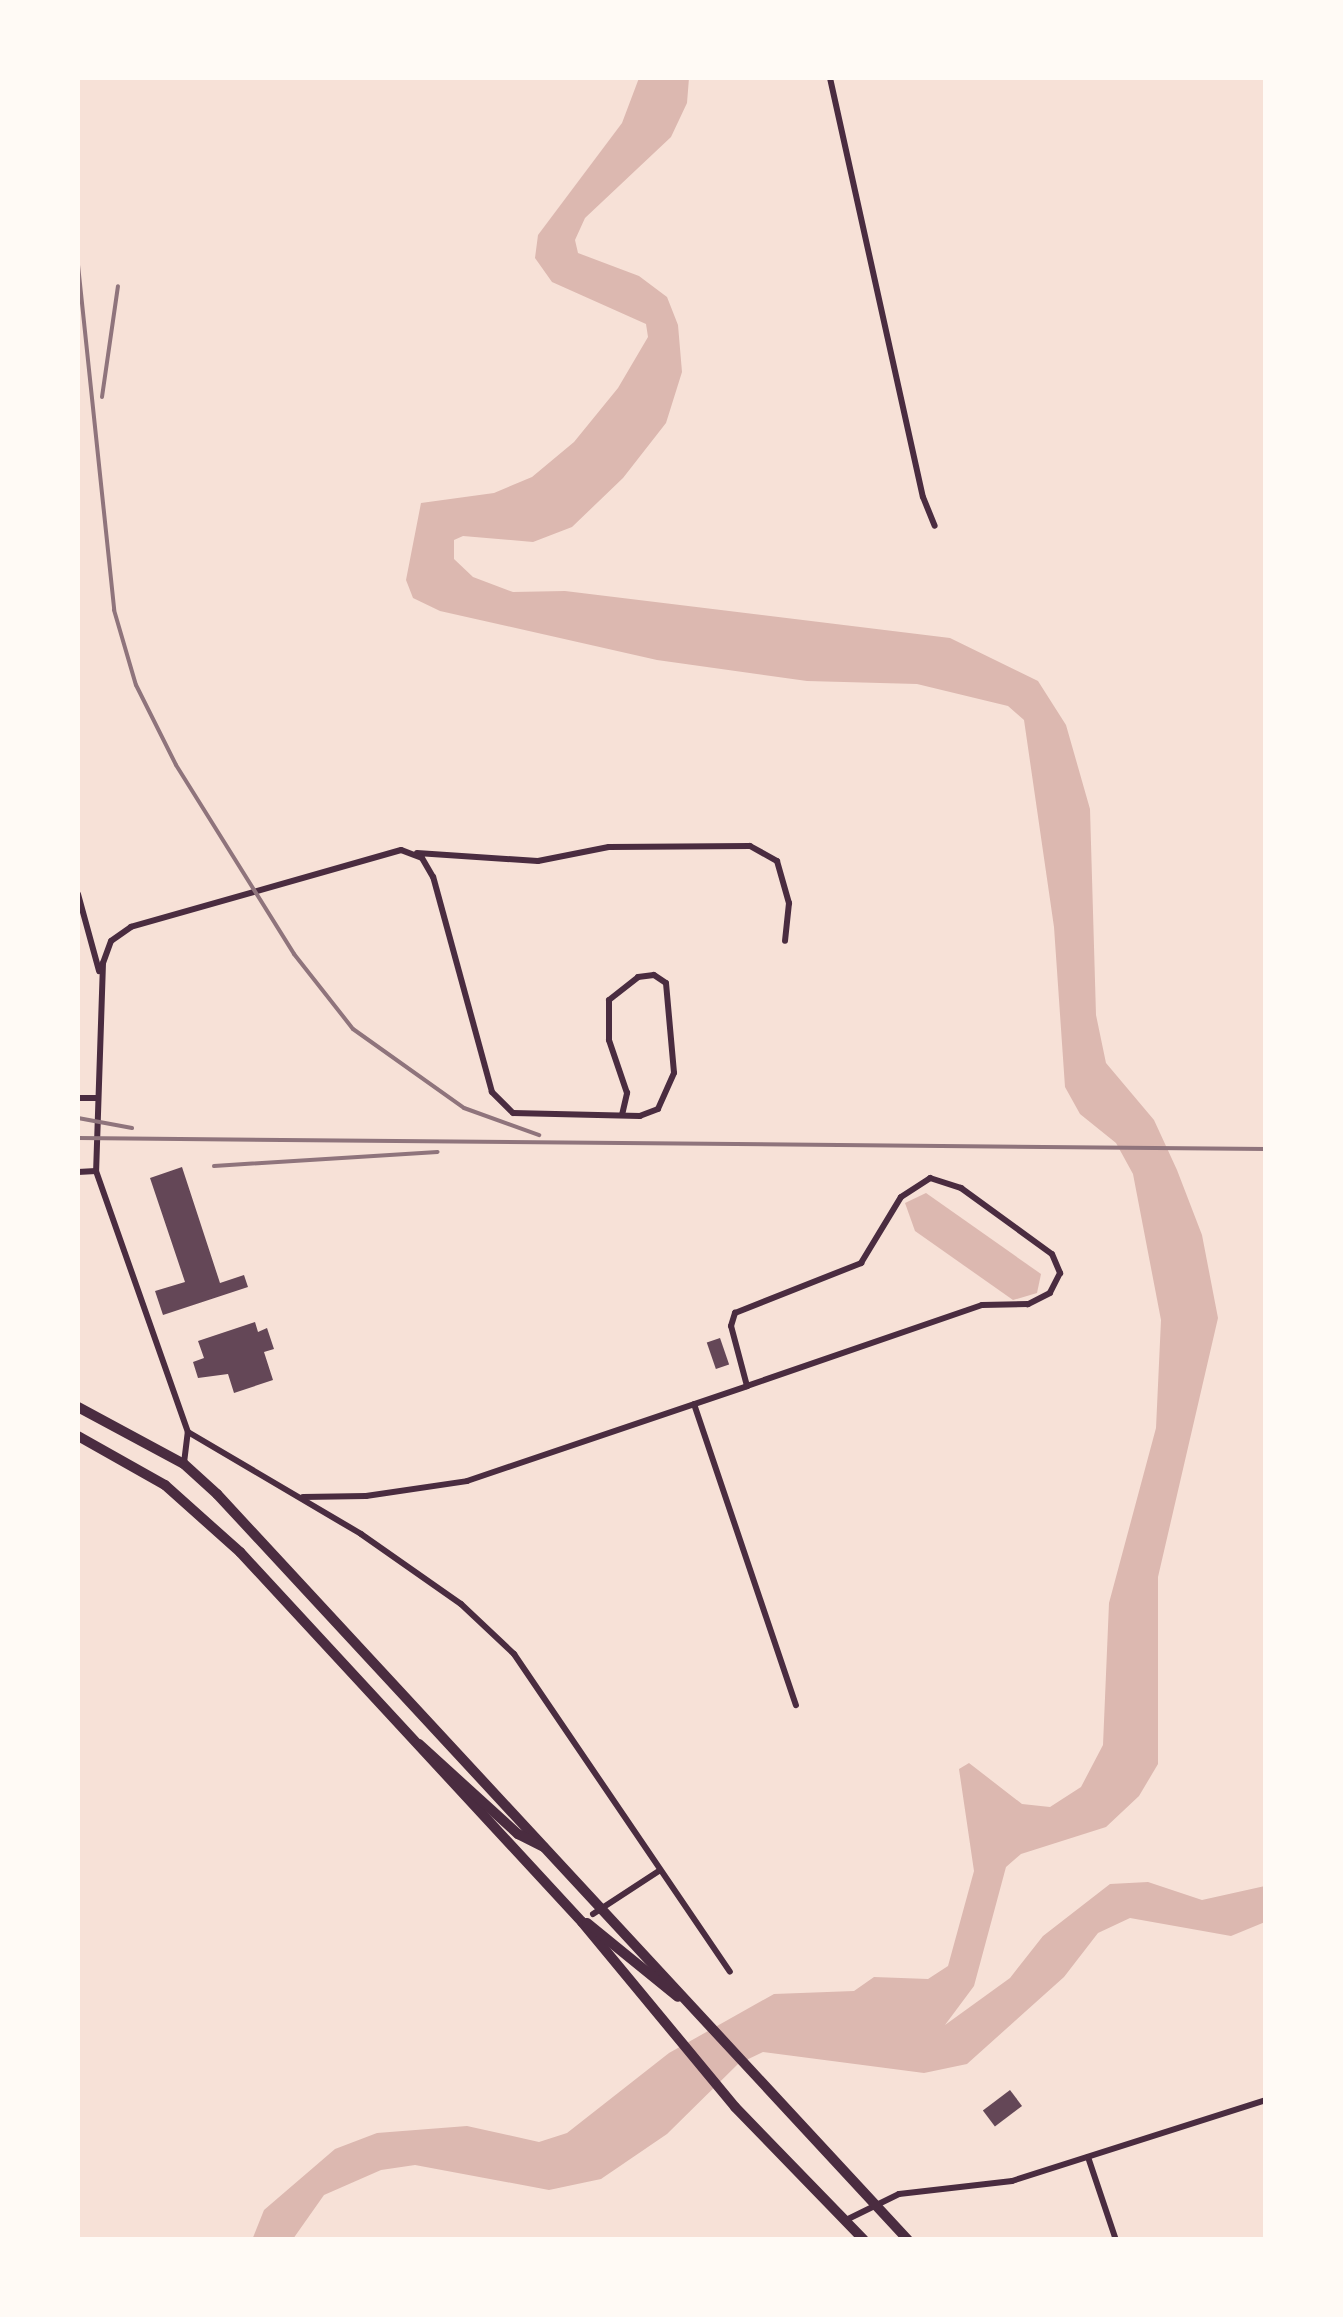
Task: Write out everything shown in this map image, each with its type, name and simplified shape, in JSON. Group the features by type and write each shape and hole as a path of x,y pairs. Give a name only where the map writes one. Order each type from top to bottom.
{"highway":[{"path":"78,1407 184,1464 604,1907 908,2240"},
{"path":"78,1436 144,1471 194,1508 582,1922 735,2107 864,2240"},
{"path":"410,1738 434,1752 518,1834 550,1850"},
{"path":"582,1922 690,2004"}],"street":[{"path":"830,78 914,460 934,526"},
{"path":"184,1464 188,1432 96,1170 102,987 111,941 130,927 401,850 538,861 609,847 750,846 766,850 781,870 790,920 785,941"},
{"path":"401,850 422,858 433,877 502,1106 513,1113 622,1115 658,1109 670,1093 670,1000 666,983 654,975 620,986 605,1016 627,1094 622,1115"},
{"path":"78,894 102,987"},
{"path":"78,1098 97,1098"},
{"path":"78,1172 96,1170"},
{"path":"293,1494 366,1496 467,1481 747,1386 982,1305 1038,1300 1056,1285 1058,1262 954,1184 917,1182 901,1196 861,1263 735,1313 731,1326 747,1386"},
{"path":"694,1404 796,1705"},
{"path":"188,1432 293,1494 461,1604 514,1654 730,1972"},
{"path":"592,1914 658,1871"},
{"path":"845,2220 898,2194 1012,2181 1266,2100"},
{"path":"1088,2157 1116,2240"}],"shaded area":[{"path":"639,78 689,78 687,103 671,137 585,218 575,240 578,253 639,276 667,297 678,325 682,372 666,423 623,478 572,527 533,542 463,536 454,540 454,559 473,577 513,592 565,591 950,638 1038,681 1066,725 1090,809 1096,1015 1106,1063 1154,1120 1177,1170 1202,1235 1218,1318 1158,1577 1158,1764 1139,1796 1106,1827 1021,1854 1006,1867 974,1986 945,2025 1010,1978 1043,1936 1110,1884 1148,1882 1202,1900 1265,1886 1265,1922 1231,1936 1130,1918 1098,1933 1064,1977 967,2064 924,2073 763,2052 738,2064 667,2134 601,2179 549,2190 415,2165 381,2170 324,2195 293,2239 252,2240 264,2210 335,2149 377,2133 467,2126 539,2142 567,2133 669,2053 774,1994 854,1991 874,1977 928,1979 948,1966 974,1871 959,1769 969,1763 1022,1804 1050,1807 1081,1787 1103,1745 1109,1603 1156,1428 1161,1320 1133,1174 1116,1143 1080,1114 1065,1087 1054,927 1024,720 1008,706 917,684 807,681 657,660 440,611 413,598 406,580 421,503 494,493 532,477 574,442 618,388 648,337 646,324 552,282 535,258 538,235 622,123"},
{"path":"926,1193 1041,1274 1037,1293 1013,1300 915,1231 905,1203"}],"building":[{"path":"182,1167 220,1283 244,1275 248,1287 163,1315 155,1291 185,1282 150,1178"},
{"path":"255,1322 258,1332 267,1328 274,1349 264,1352 273,1380 234,1393 228,1374 198,1378 193,1362 204,1358 198,1341"},
{"path":"720,1338 729,1364 716,1369 707,1343"},
{"path":"1010,2090 1022,2106 995,2126 983,2110"}],"railway":[{"path":"78,265 114,610 136,685 176,765 294,954 353,1029 464,1108 539,1135"},
{"path":"102,397 118,286"},
{"path":"78,1118 132,1128"},
{"path":"78,1138 1266,1149"},
{"path":"214,1166 438,1152"}]}
